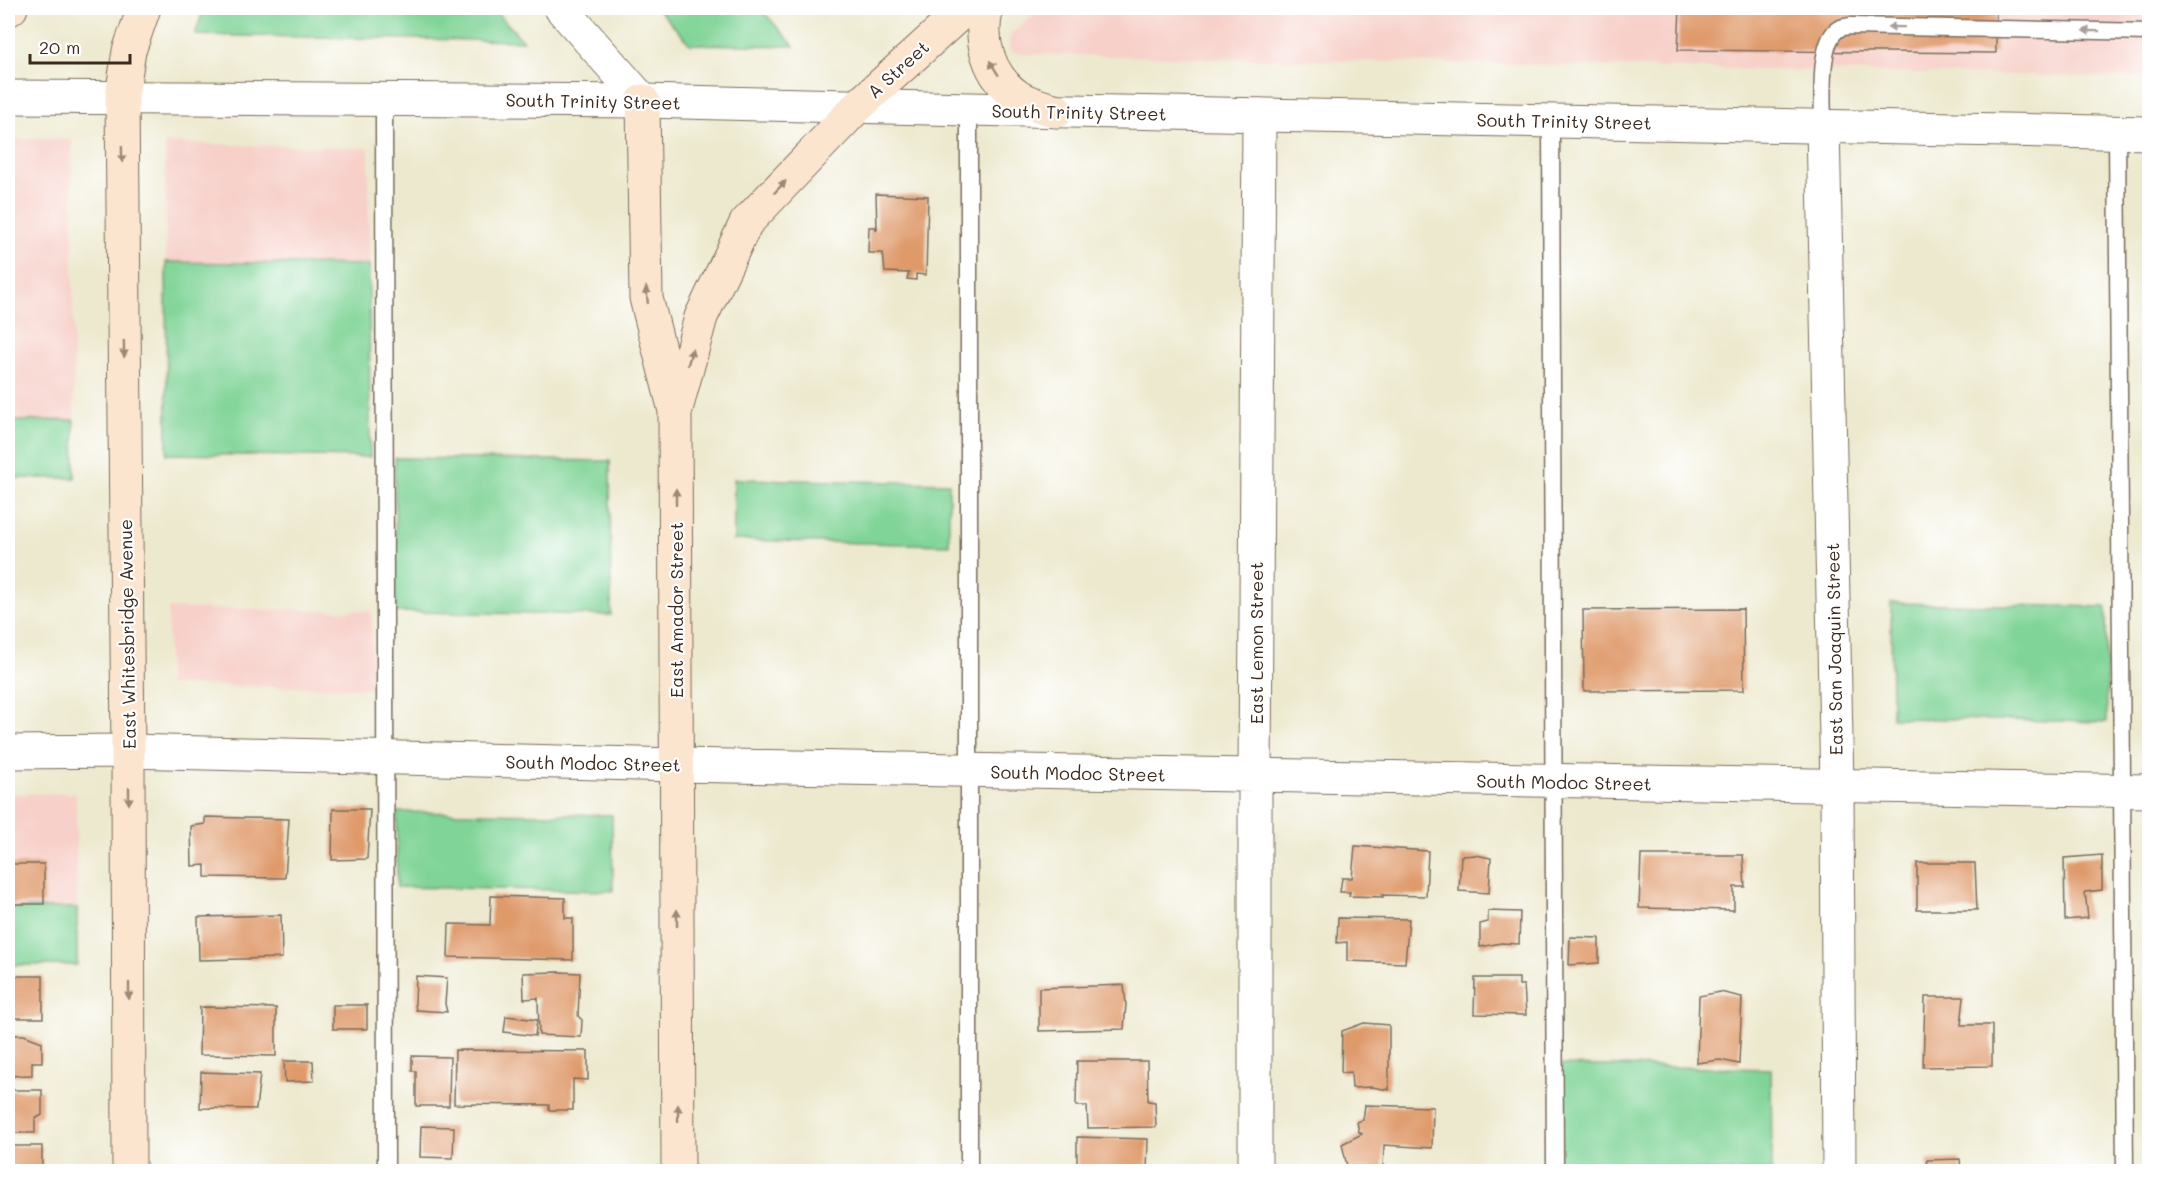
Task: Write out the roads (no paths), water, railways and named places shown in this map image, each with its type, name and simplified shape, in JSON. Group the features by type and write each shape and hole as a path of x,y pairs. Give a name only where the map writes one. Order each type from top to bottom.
{"main road":[{"name":"East Whitesbridge Avenue","path":"129,1172 122,96 129,51 144,8"},
{"name":"A Street","path":"857,107 966,8"},
{"path":"987,8 982,24 984,39 988,59 997,75 1018,97 1057,111"},
{"path":"643,101 646,298 675,413"},
{"name":"East Amador Street","path":"678,1172 675,413 701,317 746,224 857,107"}],"street":[{"path":"561,8 643,101"},
{"name":"South Trinity Street","path":"8,97 643,101 2150,133"},
{"name":"East Lemon Street","path":"1255,1172 1259,115"},
{"name":"East San Joaquin Street","path":"1823,126 1837,787 1839,1172"},
{"name":"South Modoc Street","path":"8,752 128,751 385,759 970,771 2136,791"}],"lane":[{"path":"1823,126 1824,53 1829,39 1838,29 1850,26 2150,32"},
{"path":"384,99 386,1172"},
{"path":"969,109 969,1172"},
{"path":"1551,121 1555,1172"},
{"path":"2117,132 2136,791 2125,1172"}]}
